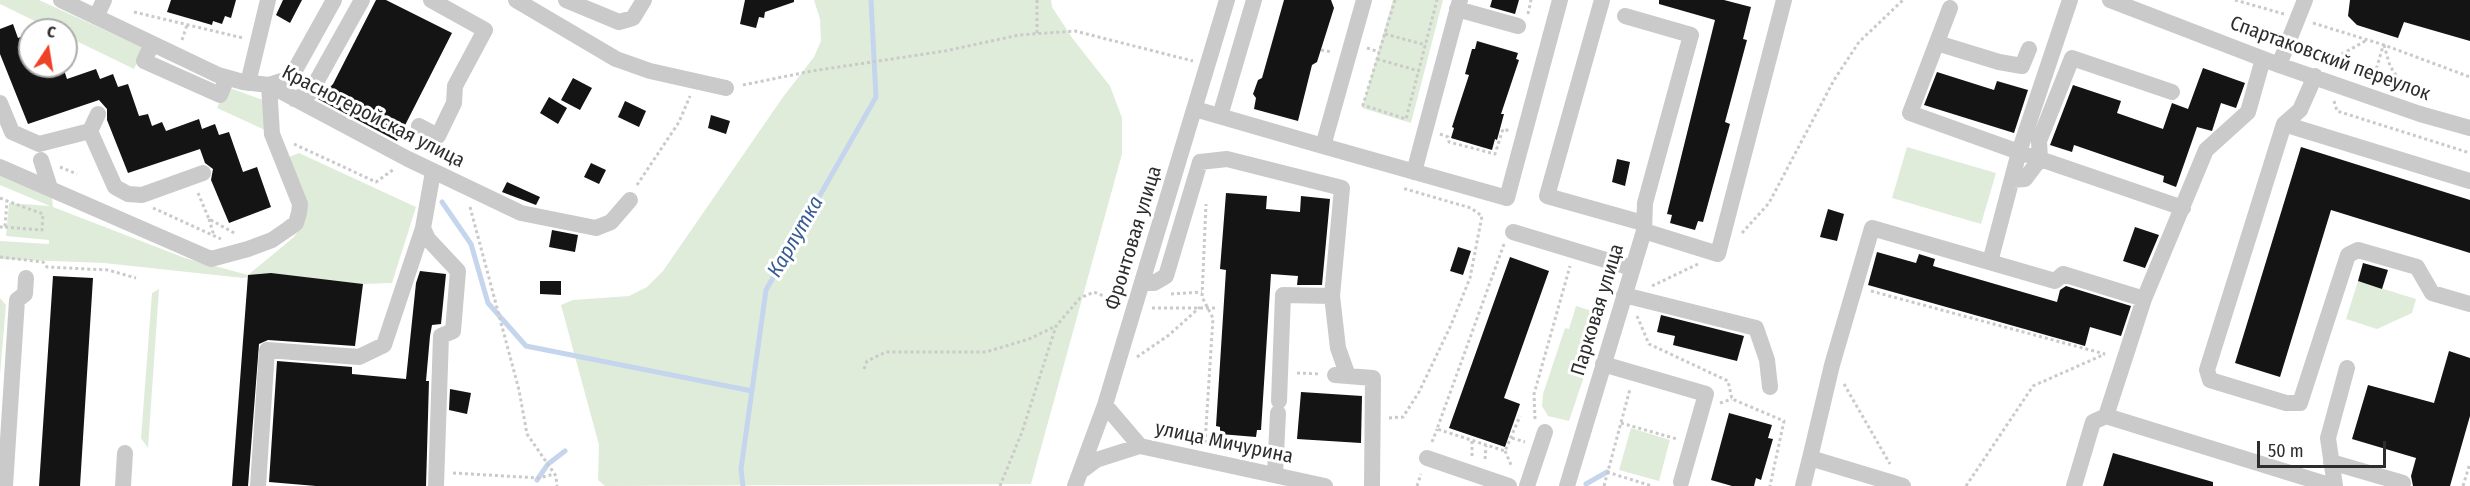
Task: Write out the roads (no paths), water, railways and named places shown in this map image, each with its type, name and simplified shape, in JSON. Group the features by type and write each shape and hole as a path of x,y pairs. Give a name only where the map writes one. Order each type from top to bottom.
{"street":[{"name":"Красногеройская улица","path":"61,0 227,78 269,85 433,172 521,213 596,228 612,222 630,200"},
{"path":"96,17 104,0"},
{"path":"248,83 268,0"},
{"path":"0,167 211,259 272,240 296,223 300,204 272,134 269,85 285,80 295,70 334,0"},
{"path":"294,99 310,93 362,0"},
{"path":"419,126 438,135 454,103 455,86 485,30 431,0"},
{"path":"516,0 616,59 691,82 726,88"},
{"path":"566,0 619,22 633,18 644,0"},
{"name":"Фронтовая улица","path":"1075,486 1084,469 1106,405 1227,0"},
{"path":"1220,116 1254,0"},
{"path":"1323,146 1364,0"},
{"path":"1195,110 1507,198 1560,0"},
{"path":"1602,0 1547,196 1643,227 1645,203 1691,35 1625,16"},
{"name":"Парковая улица","path":"1567,486 1643,227 1718,254 1784,0"},
{"path":"1990,262 2019,153 2070,0"},
{"name":"Спартаковский переулок","path":"2110,0 2314,81 2369,96 2470,129"},
{"path":"2106,416 2144,299 2206,150 2248,112 2271,62 2299,19 2305,0"},
{"path":"1414,172 1459,5 1518,26"},
{"path":"1950,8 1910,113 2019,153 2182,208"},
{"path":"1936,43 1999,62 2046,71"},
{"path":"2022,66 2029,49"},
{"path":"2012,180 2025,178 2040,159 2039,141 2072,58 2172,92"},
{"path":"2314,81 2300,110 2284,124 2207,370 2210,380 2286,403 2300,403 2348,255 2358,250 2417,267 2432,293 2470,304"},
{"path":"0,103 12,132 39,144 90,132"},
{"path":"98,114 90,132 115,187 128,194 142,195 199,181"},
{"path":"2284,124 2470,181"},
{"path":"1180,156 1200,162 1227,159 1342,188 1332,296 1338,348 1335,375 1373,378 1372,486"},
{"path":"41,160 50,188"},
{"path":"1143,283 1154,283 1166,276 1200,162"},
{"path":"258,486 267,350 359,357 384,345 423,228 433,172"},
{"path":"133,209 140,228"},
{"path":"423,228 428,239 458,272 453,331 441,336 436,479"},
{"path":"1803,486 1832,365 1872,228 2055,281 2063,274 2144,299"},
{"path":"1514,239 1632,268"},
{"path":"5,486 17,300 25,294 26,278"},
{"path":"1275,474 1283,295 1332,296"},
{"path":"1624,295 1756,328 1767,360 1770,387"},
{"path":"1603,364 1706,394 1681,482"},
{"path":"2074,486 2093,422 2106,416 2333,486 2328,438 2348,368"},
{"path":"1106,405 1140,446"},
{"path":"1527,486 1540,427"},
{"name":"улица Мичурина","path":"1084,469 1096,460 1140,446 1325,486"},
{"path":"123,486 125,453"},
{"path":"1427,458 1509,486"},
{"path":"1809,458 1903,486"},
{"path":"2331,462 2403,483"}],"waterway":[{"name":"Карлутка","path":"743,486 741,469 766,290 876,97 871,0"},
{"path":"442,202 471,244 488,303 526,346 752,391"},
{"path":"537,480 548,464 565,451"},
{"path":"1586,484 1607,472"}]}
